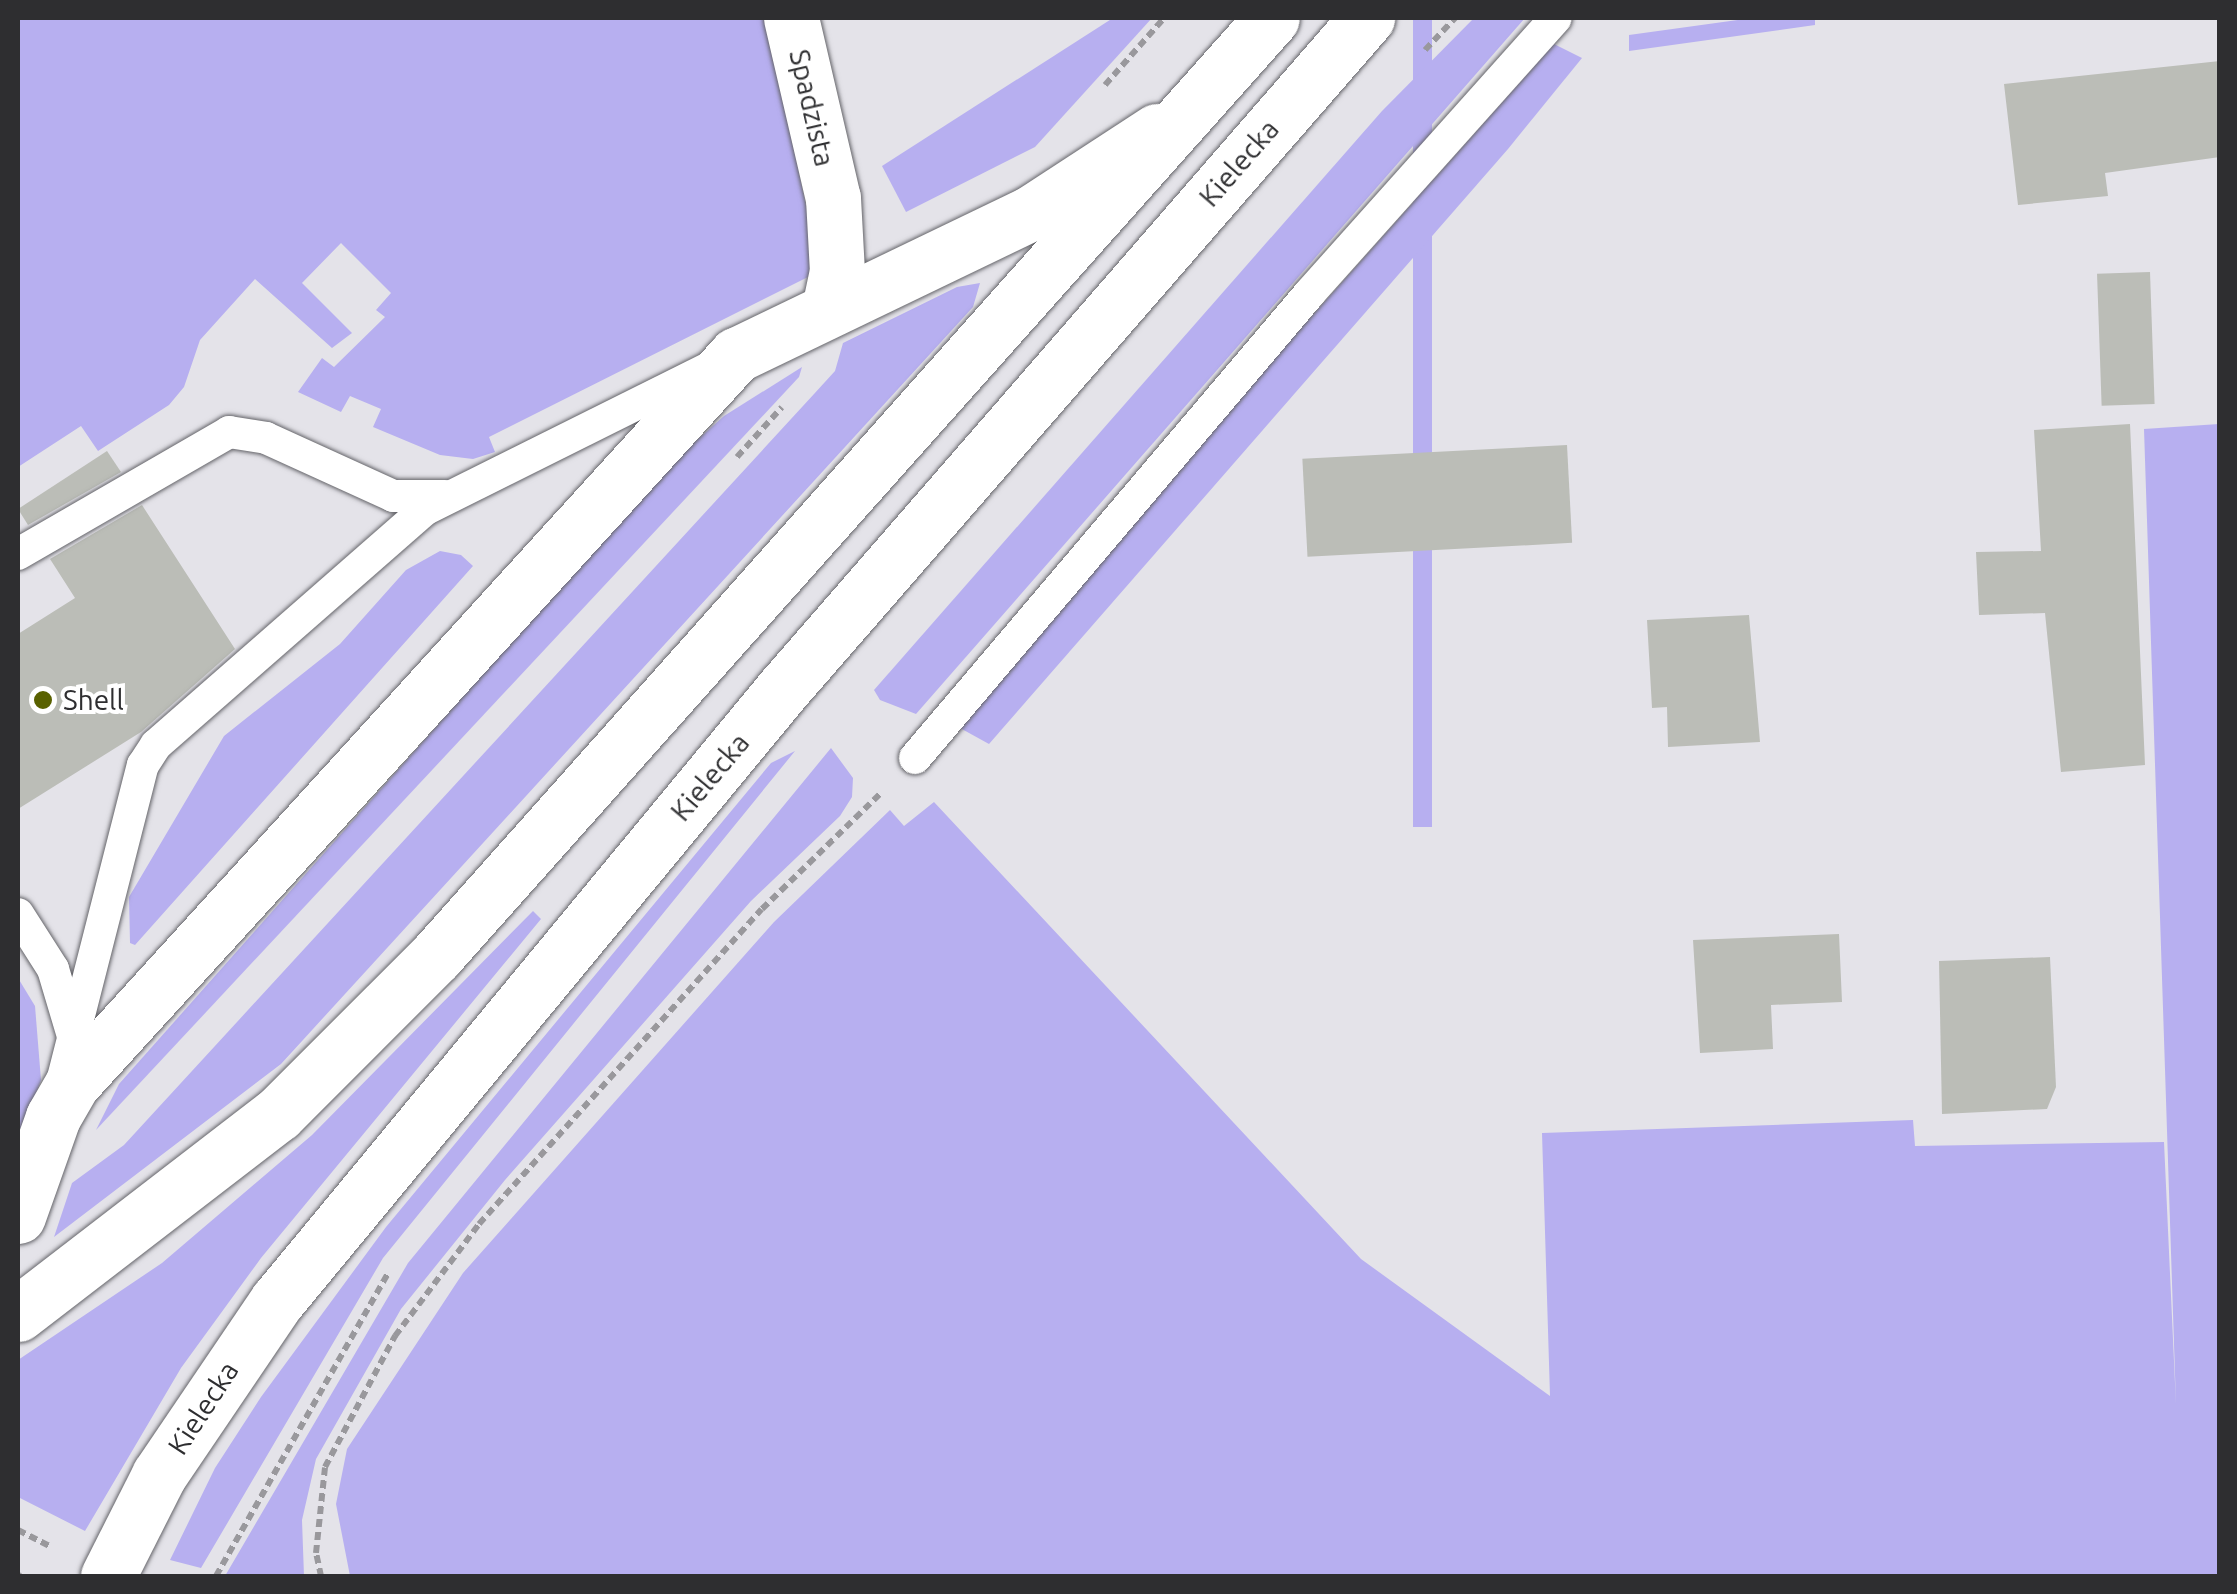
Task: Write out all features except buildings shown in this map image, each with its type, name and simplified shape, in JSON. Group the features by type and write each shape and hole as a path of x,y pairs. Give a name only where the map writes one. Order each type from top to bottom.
{"main road":[{"name":"Spadzista","path":"791,18 832,198 837,271 829,309"},
{"path":"18,1314 278,1114 436,956 1272,18"},
{"name":"Kielecka","path":"110,1575 159,1475 277,1301 783,689 1367,18"},
{"path":"18,1216 53,1117 73,1083 736,355 1087,180 1206,93"},
{"name":"Spadzista","path":"832,198 861,244 914,268"}],"lane":[{"path":"915,758 1309,294 1556,18"},
{"path":"53,1117 143,765 156,746 424,510 736,355"},
{"path":"18,554 229,432 266,438 392,496 450,496"},
{"path":"18,914 53,970 74,1038"}],"path":[{"path":"1415,62 1454,18"},
{"path":"322,1576 316,1553 325,1467 396,1336 492,1209 762,910 915,758"},
{"path":"216,1576 397,1258"}],"shaded area":[{"path":"18,18 766,18 812,234 814,274 489,437 495,452 473,459 440,455 373,427 381,409 350,396 341,412 298,392 322,358 334,367 385,317 376,310 391,293 341,243 302,283 352,333 332,348 255,279 200,340 184,387 169,405 98,451 81,426 18,467"},
{"path":"1113,18 1152,18 1035,147 906,212 882,166"},
{"path":"1413,18 1432,18 1432,827 1413,827"},
{"path":"1474,18 1525,18 916,714 880,700 874,690 1382,111"},
{"path":"1752,18 1815,18 1815,25 1629,51 1629,35"},
{"path":"1554,44 1582,58 1508,149 989,744 960,728 1248,388"},
{"path":"980,283 973,307 281,1064 54,1237 72,1183 124,1145 814,394 835,371 843,343 957,287"},
{"path":"802,367 799,377 96,1130 119,1084 667,467 724,416"},
{"path":"2219,424 2219,1576 350,1576 336,1504 347,1449 463,1273 774,922 890,810 904,826 934,802 1361,1259 1550,1396 1542,1133 1913,1120 1915,1146 2164,1142 2176,1405 2144,429"},
{"path":"440,551 461,555 473,566 135,945 130,943 129,897 224,736 340,644 406,570"},
{"path":"831,748 853,778 852,797 840,816 751,901 505,1180 401,1309 316,1459 302,1520 304,1576 225,1576 408,1263"},
{"path":"795,751 383,1258 201,1568 170,1560 215,1468 261,1397 386,1227 771,763"},
{"path":"533,911 541,919 261,1258 181,1368 85,1531 18,1497 18,1360 162,1263 312,1135"},
{"path":"18,978 35,1006 41,1080 18,1145"}],"place":[{"name":"Shell","path":"43,700"}]}
